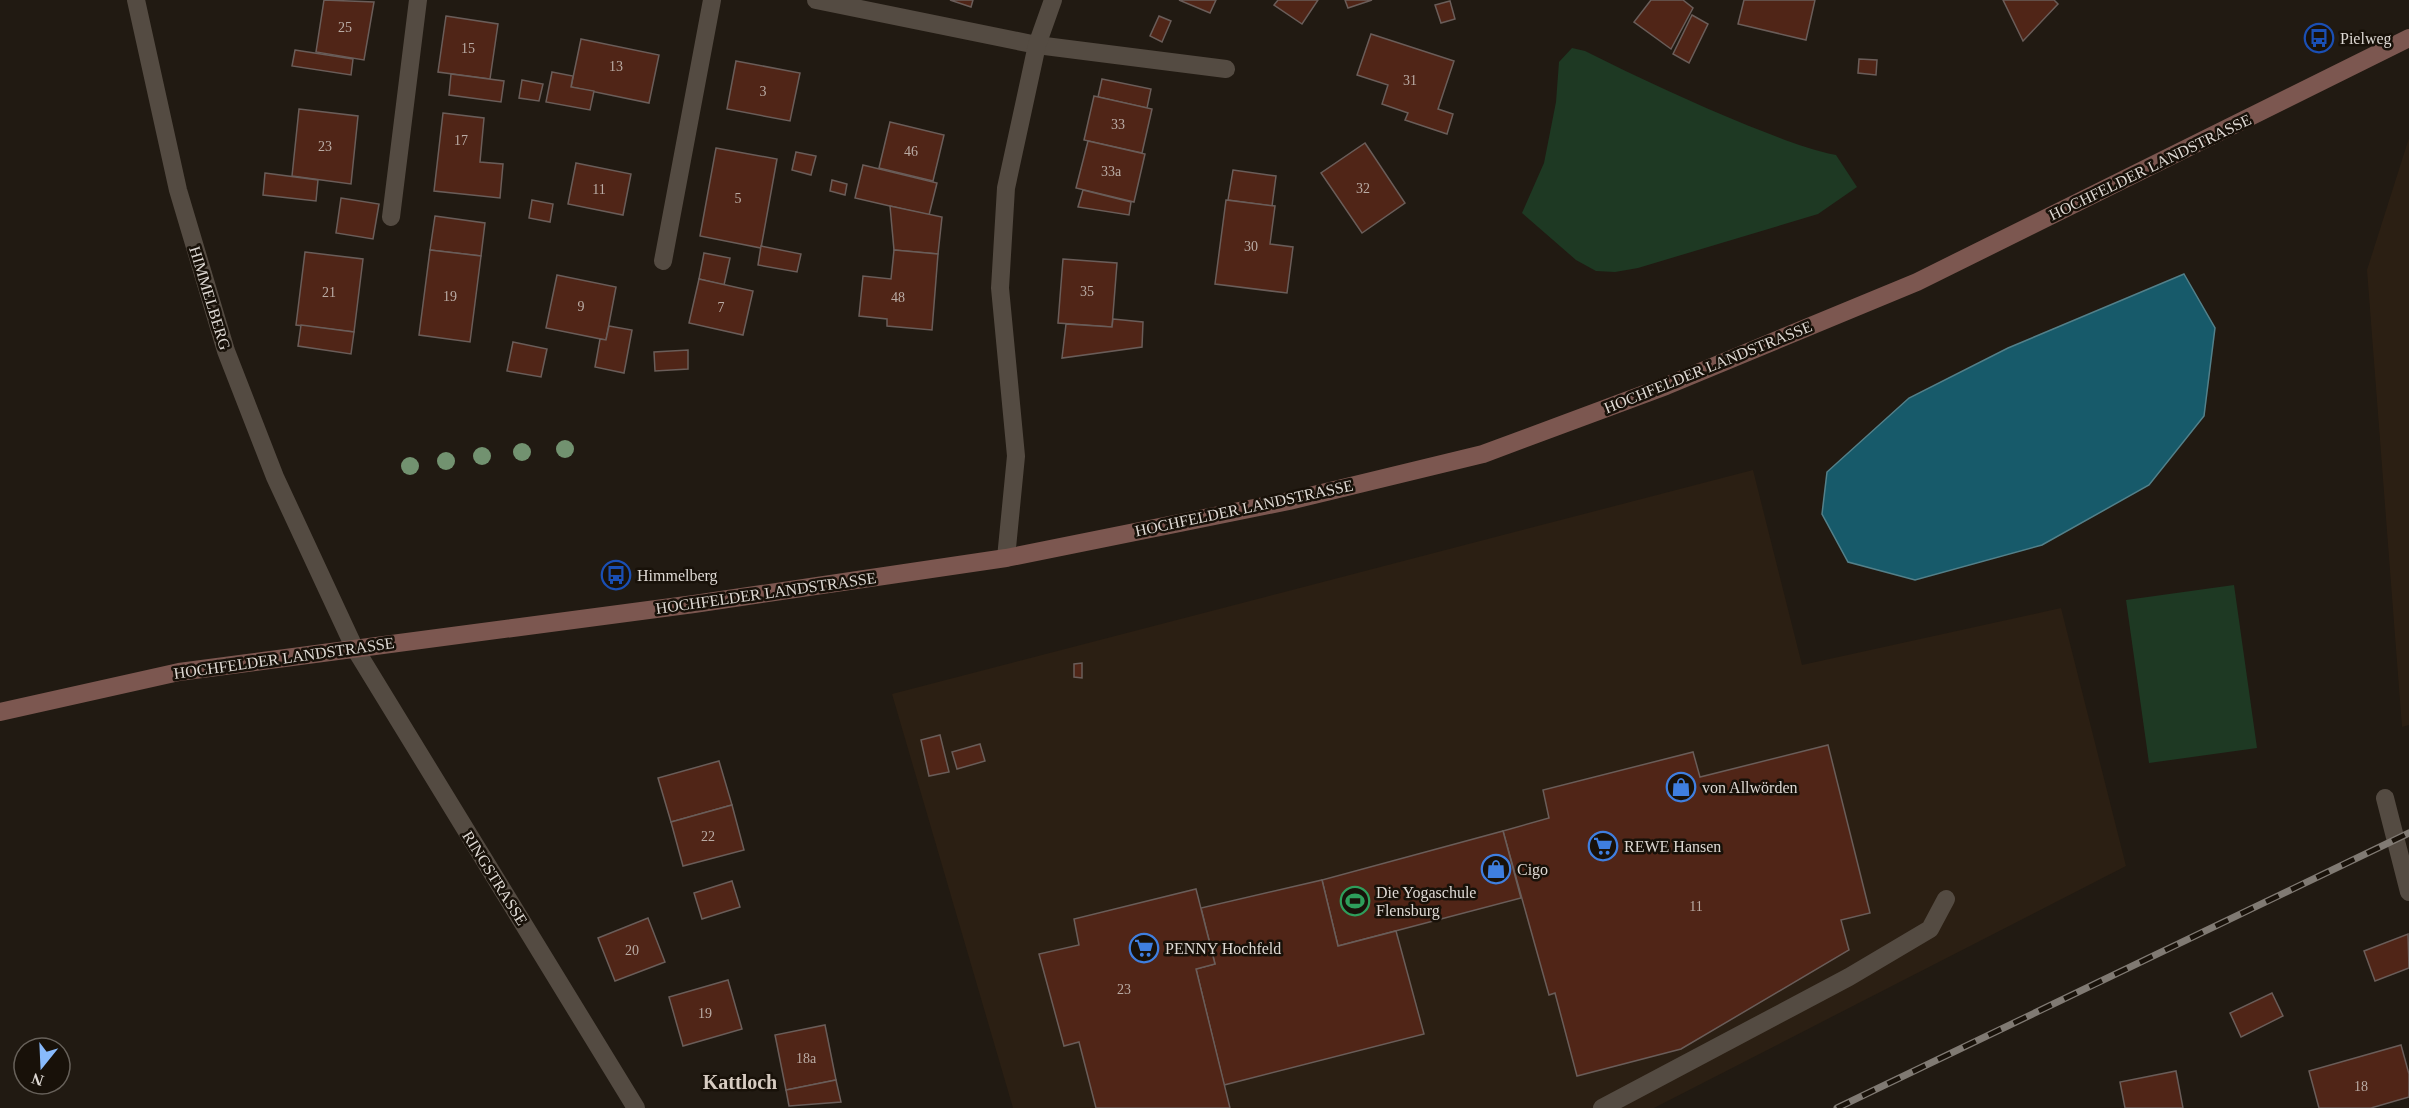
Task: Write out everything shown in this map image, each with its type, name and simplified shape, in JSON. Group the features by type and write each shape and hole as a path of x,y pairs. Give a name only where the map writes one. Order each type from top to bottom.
{"main road":[{"name":"HOCHFELDER LANDSTRASSE","path":"0,712 179,672 354,647 694,604 1006,558 1289,501 1483,454 1666,386 1917,282 2409,38"}],"street":[{"name":"HIMMELBERG","path":"136,0 178,190 226,351 275,477 354,647"},
{"path":"391,218 418,0"},
{"path":"663,261 712,0"},
{"path":"816,0 1037,45 1226,69"},
{"path":"1006,558 1016,456 1000,288 1005,199 1037,45 1053,0"},
{"name":"RINGSTRASSE","path":"354,647 636,1108"},
{"path":"2385,798 2409,892"},
{"path":"1602,1108 1849,977 1930,929 1946,899"}],"shaded area":[{"path":"2409,138 2409,725 2402,727 2367,270"},
{"path":"1753,470 1802,665 2061,608 2126,866 1654,1108 1013,1108 892,694"}],"green space":[{"path":"1572,48 1585,51 1749,126 1802,146 1836,155 1857,187 1818,214 1638,268 1615,272 1596,271 1576,260 1522,213 1544,163 1556,102 1559,62"},
{"path":"2234,585 2257,748 2149,763 2126,600"}],"water":[{"path":"2184,274 2215,328 2204,416 2149,485 2042,545 1915,580 1848,562 1822,514 1827,472 1909,398 2008,348"}],"building":[{"path":"324,0 374,2 364,60 316,52"},
{"path":"950,0 973,0 971,7"},
{"path":"1179,0 1216,0 1210,13"},
{"path":"1278,0 1318,0 1302,24 1274,5"},
{"path":"1345,0 1372,0 1348,8"},
{"path":"1651,0 1683,0 1693,8 1671,49 1634,22"},
{"path":"1744,0 1815,0 1806,40 1738,24"},
{"path":"2003,0 2054,0 2058,4 2023,41"},
{"path":"1450,1 1455,19 1441,23 1435,5"},
{"path":"1692,15 1708,24 1689,63 1673,54"},
{"path":"446,16 498,24 490,79 438,72"},
{"path":"1159,16 1171,21 1162,42 1150,36"},
{"path":"1371,34 1454,61 1438,109 1453,114 1447,134 1405,120 1408,113 1382,104 1388,85 1357,75"},
{"path":"581,39 659,55 649,103 571,87"},
{"path":"295,50 353,59 351,75 292,66"},
{"path":"1859,59 1877,60 1876,75 1858,73"},
{"path":"736,61 800,73 790,121 727,109"},
{"path":"552,72 573,76 571,87 594,91 590,110 546,102"},
{"path":"451,74 504,81 501,102 449,95"},
{"path":"1102,79 1151,89 1147,108 1098,97"},
{"path":"522,80 543,84 539,101 519,98"},
{"path":"1094,96 1152,109 1142,153 1084,140"},
{"path":"299,109 358,116 351,184 292,176"},
{"path":"443,113 484,118 480,162 503,164 500,198 434,191"},
{"path":"890,122 944,135 933,181 879,168"},
{"path":"1088,141 1145,154 1134,202 1076,188"},
{"path":"1365,143 1405,203 1362,233 1321,173"},
{"path":"716,148 777,159 761,248 700,236"},
{"path":"796,152 816,156 811,175 792,170"},
{"path":"576,163 631,174 623,215 568,204"},
{"path":"863,165 937,183 929,215 855,198"},
{"path":"1233,170 1276,176 1272,206 1228,200"},
{"path":"265,173 318,180 316,201 263,195"},
{"path":"832,180 847,184 845,195 830,191"},
{"path":"1083,190 1131,202 1129,215 1078,207"},
{"path":"341,198 379,204 373,239 336,233"},
{"path":"532,200 553,204 550,222 529,218"},
{"path":"1226,200 1275,206 1270,244 1293,247 1287,293 1215,284"},
{"path":"890,206 942,217 938,254 894,250"},
{"path":"435,216 485,223 481,256 430,250"},
{"path":"761,246 801,254 797,272 758,265"},
{"path":"430,250 481,256 470,342 419,335"},
{"path":"894,250 938,254 932,330 887,326 887,319 859,316 863,276 891,279"},
{"path":"305,252 363,259 354,332 296,325"},
{"path":"704,253 730,258 724,285 699,279"},
{"path":"1063,259 1117,263 1112,327 1058,323"},
{"path":"557,275 616,287 606,340 546,328"},
{"path":"699,279 753,291 743,335 689,323"},
{"path":"1113,319 1143,322 1142,347 1062,358 1066,324 1112,327"},
{"path":"301,325 354,332 351,354 298,346"},
{"path":"609,326 632,330 624,373 595,367 600,339 606,340"},
{"path":"513,342 547,349 541,377 507,371"},
{"path":"688,350 688,369 655,371 654,352"},
{"path":"1082,663 1082,678 1074,677 1074,664"},
{"path":"940,735 949,772 929,776 921,740"},
{"path":"980,744 985,761 957,769 952,752"},
{"path":"1828,745 1870,913 1841,920 1849,950 1681,1049 1577,1076 1555,993 1549,995 1503,831 1549,818 1543,790 1693,752 1700,777"},
{"path":"719,761 732,805 671,822 658,778"},
{"path":"732,805 744,850 683,866 671,822"},
{"path":"1503,831 1521,898 1338,946 1322,880"},
{"path":"1322,880 1338,946 1396,931 1424,1034 1224,1085 1196,969 1215,964 1201,908"},
{"path":"732,881 740,907 702,919 694,893"},
{"path":"1196,889 1215,964 1196,969 1230,1108 1096,1108 1079,1042 1064,1046 1039,954 1079,945 1074,919"},
{"path":"648,918 665,962 615,981 598,938"},
{"path":"2408,934 2409,968 2375,981 2364,951"},
{"path":"728,980 742,1029 683,1046 669,997"},
{"path":"2272,993 2283,1016 2241,1037 2230,1013"},
{"path":"825,1025 836,1080 786,1090 775,1035"},
{"path":"2401,1045 2409,1074 2409,1097 2371,1108 2319,1108 2309,1071"},
{"path":"2176,1071 2183,1108 2125,1108 2120,1082"},
{"path":"836,1080 841,1102 789,1106 786,1090"}],"railway":[{"path":"1837,1108 2409,833"}],"place":[{"name":"Pielweg","path":"2319,38"},
{"name":"Himmelberg","path":"616,575"},
{"name":"von Allwörden","path":"1681,787"},
{"name":"REWE Hansen","path":"1603,846"},
{"name":"Cigo","path":"1496,869"},
{"name":"Die Yogaschule Flensburg","path":"1355,901"},
{"name":"PENNY Hochfeld","path":"1144,948"}],"district":[{"name":"Kattloch","path":"740,1082"}]}
